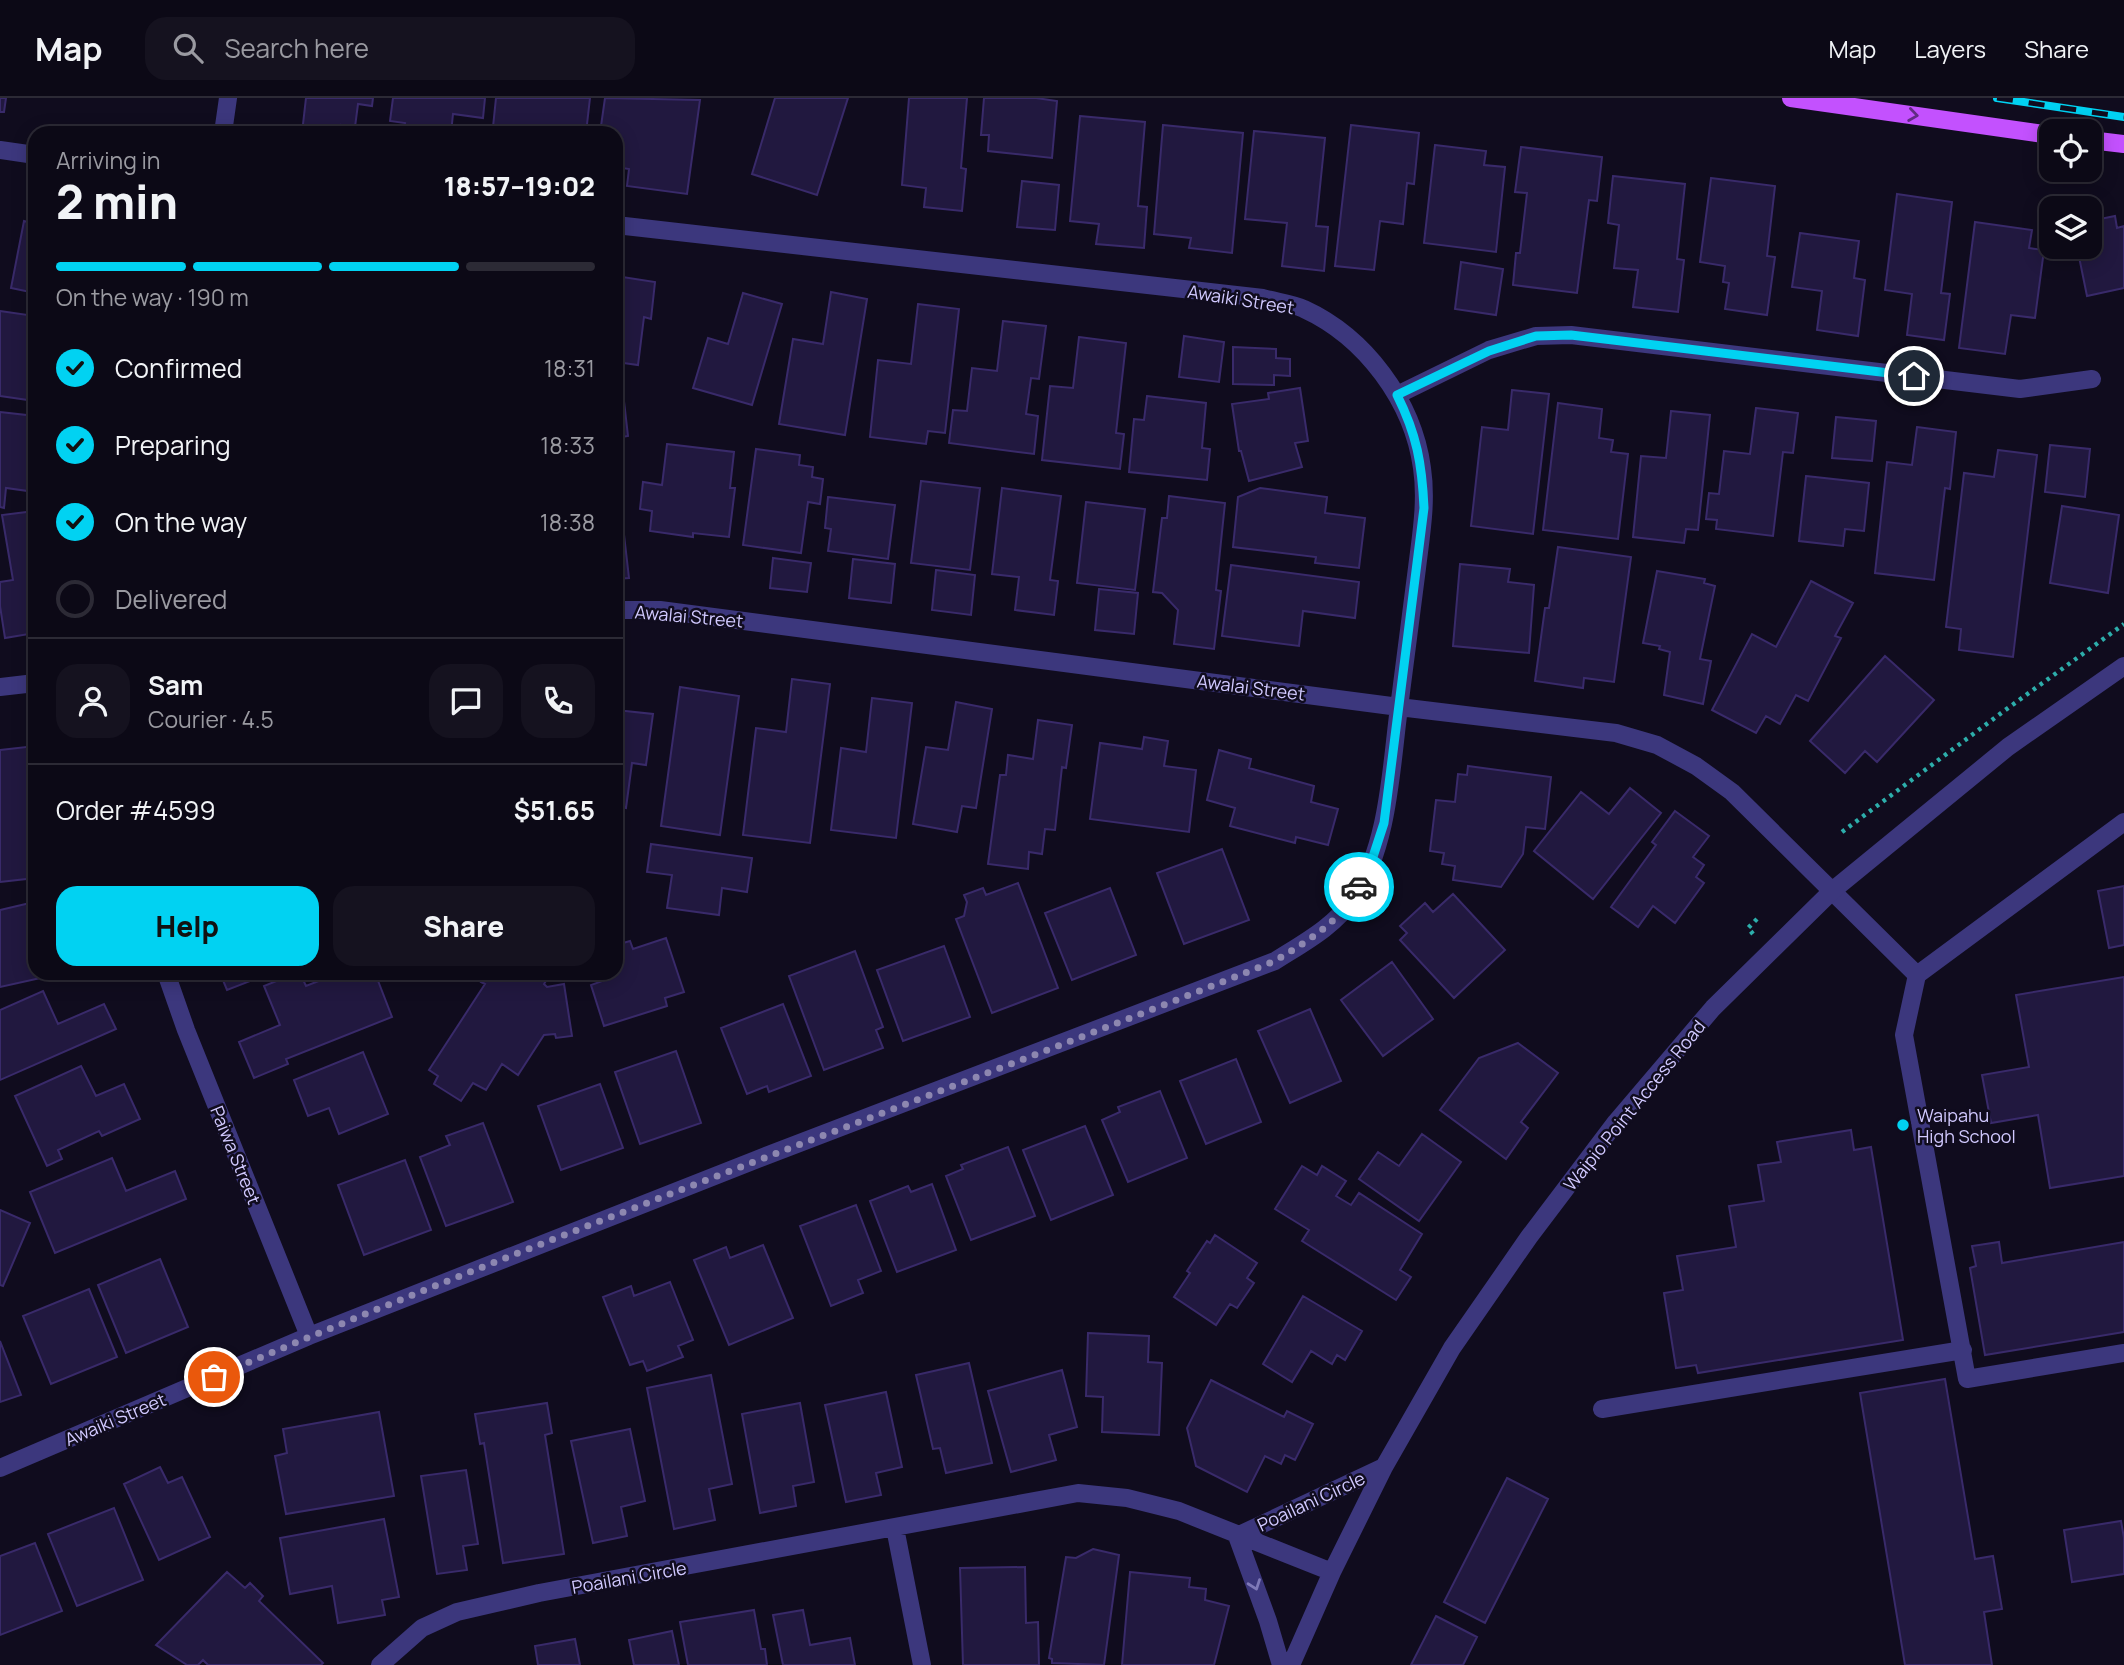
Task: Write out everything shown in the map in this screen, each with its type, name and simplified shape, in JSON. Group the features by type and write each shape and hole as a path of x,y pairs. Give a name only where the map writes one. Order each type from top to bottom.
{"main road":[{"path":"1791,98 2039,133"},
{"path":"2102,141 2124,144"}],"street":[{"path":"224,126 228,98"},
{"path":"0,150 28,154"},
{"name":"Awaiki Street","path":"0,1468 309,1336 758,1159 1275,961 1335,920 1353,899 1370,866 1384,823 1424,508 1422,467 1409,421 1397,395 1371,359 1340,329 1302,308 1263,298 623,226"},
{"path":"1397,395 1489,351 1536,336 1571,335 2020,389 2092,379"},
{"name":"Awalai Street","path":"623,610 660,610 1616,733 1657,745 1696,766 1732,792 1917,975"},
{"name":"Waipio Point Access Road","path":"1291,1665 1332,1572 1384,1467 1452,1348 1529,1237 1616,1122 1713,1008 1832,891 2008,747 2124,667"},
{"path":"0,687 28,684"},
{"path":"2124,822 1917,975 1904,1035 1967,1379 2124,1353"},
{"name":"Paiwa Street","path":"168,980 309,1336"},
{"path":"1602,1409 1962,1350"},
{"name":"Poailani Circle","path":"1237,1536 1384,1467"},
{"name":"Poailani Circle","path":"380,1665 422,1628 457,1612 539,1593 1079,1493 1127,1498 1179,1511 1332,1572"},
{"path":"895,1528 922,1665"},
{"name":"Poailani Circle","path":"1237,1536 1281,1665"}],"path":[{"path":"1842,832 2124,624"},
{"path":"1748,928 1759,917"}],"building":[{"path":"0,98 6,98 4,112 0,112"},
{"path":"306,98 373,98 372,106 358,104 355,126 303,126"},
{"path":"393,98 485,98 483,118 453,114 452,126 404,126 405,123 390,121"},
{"path":"496,98 590,98 587,126 493,126"},
{"path":"605,98 700,100 687,194 627,186 629,169 623,168 623,126 601,126"},
{"path":"775,98 848,98 817,195 752,174"},
{"path":"909,98 967,98 961,168 966,169 962,211 924,207 926,188 902,185"},
{"path":"984,98 1036,98 1057,101 1052,158 988,151 989,135 981,135"},
{"path":"1080,116 1145,122 1138,206 1147,207 1144,248 1096,244 1099,224 1070,221"},
{"path":"1163,125 1243,133 1232,253 1189,248 1191,238 1154,234"},
{"path":"1351,125 1419,133 1414,184 1407,183 1403,224 1380,221 1374,270 1335,266"},
{"path":"1254,131 1325,138 1316,226 1328,227 1324,271 1282,266 1287,223 1245,219"},
{"path":"1435,145 1486,151 1484,165 1505,167 1496,252 1424,243"},
{"path":"1521,147 1602,157 1597,201 1589,200 1577,293 1513,285 1516,253 1520,253 1527,193 1515,192"},
{"path":"1613,176 1685,184 1677,259 1684,260 1678,312 1633,307 1638,270 1614,268 1619,225 1608,223"},
{"path":"1711,178 1775,186 1767,256 1775,257 1767,315 1725,309 1729,283 1723,282 1725,266 1700,262"},
{"path":"1022,181 1059,185 1055,230 1017,227"},
{"path":"1897,194 1952,202 1941,293 1950,294 1944,340 1907,335 1912,294 1885,290"},
{"path":"2115,216 2117,228 2124,226 2124,288 2087,296 2079,259 2102,259 2102,219"},
{"path":"24,221 28,222 28,292 11,288"},
{"path":"1975,222 2032,230 2029,248 2039,249 2039,259 2043,259 2035,318 2011,315 2005,354 1959,348"},
{"path":"1800,233 1859,241 1854,278 1865,280 1858,336 1817,330 1822,291 1792,287"},
{"path":"1461,262 1503,269 1496,315 1455,309"},
{"path":"623,277 655,282 651,319 644,317 638,365 623,363"},
{"path":"831,292 867,299 845,435 779,424 793,339 823,344"},
{"path":"743,293 782,304 752,405 693,388 708,338 728,344"},
{"path":"918,304 959,309 945,433 928,431 926,444 870,437 878,360 911,364"},
{"path":"0,311 28,315 28,400 0,396"},
{"path":"1003,321 1046,326 1039,379 1031,378 1026,414 1038,416 1034,454 949,443 953,410 967,411 972,368 997,371"},
{"path":"1184,336 1224,342 1219,382 1179,377"},
{"path":"1079,337 1126,343 1116,433 1124,434 1120,469 1042,460 1050,386 1073,388"},
{"path":"1233,347 1276,349 1276,358 1290,359 1290,376 1274,375 1274,385 1233,384"},
{"path":"1300,388 1308,441 1295,443 1302,467 1249,481 1239,451 1232,404 1269,399 1268,393"},
{"path":"1512,390 1549,394 1533,534 1471,526 1482,427 1508,430"},
{"path":"1147,396 1206,403 1202,448 1210,449 1207,480 1129,472 1134,419 1144,420"},
{"path":"623,401 628,436 623,437"},
{"path":"1558,403 1602,409 1599,438 1613,440 1611,452 1628,454 1618,539 1543,530"},
{"path":"1756,408 1798,413 1793,453 1783,452 1773,536 1716,529 1717,520 1706,519 1709,493 1719,494 1724,451 1750,454"},
{"path":"1671,411 1710,415 1698,530 1686,529 1684,543 1633,537 1641,456 1666,458"},
{"path":"0,412 28,415 28,491 6,488 4,508 0,507"},
{"path":"1836,417 1876,421 1872,461 1832,458"},
{"path":"1917,427 1956,432 1950,489 1945,488 1934,580 1875,573 1887,462 1912,465"},
{"path":"667,444 734,452 730,488 735,488 729,537 693,533 693,537 650,531 652,511 640,509 643,482 662,485"},
{"path":"2050,445 2090,449 2085,497 2045,492"},
{"path":"756,449 800,455 799,465 813,467 812,477 823,479 820,504 808,502 801,553 743,545"},
{"path":"1998,450 2037,455 2013,657 1959,650 1961,629 1946,627 1964,473 1994,477"},
{"path":"1806,476 1869,483 1864,531 1845,529 1843,546 1799,541"},
{"path":"921,481 980,488 970,570 911,563"},
{"path":"1002,488 1061,496 1050,580 1058,581 1054,615 1015,610 1019,577 992,574"},
{"path":"1260,488 1327,497 1325,513 1365,518 1359,568 1315,563 1316,557 1233,547 1238,497"},
{"path":"1169,496 1225,503 1216,590 1221,591 1214,649 1174,644 1178,610 1162,593 1153,592 1162,518 1167,518"},
{"path":"828,497 895,505 888,559 828,551 831,529 825,528"},
{"path":"1086,502 1145,509 1135,590 1077,583"},
{"path":"2062,506 2119,515 2108,593 2050,583"},
{"path":"28,512 28,634 5,638 0,606 0,582 13,580 2,515"},
{"path":"623,526 629,578 623,578"},
{"path":"1558,547 1631,557 1614,682 1584,678 1583,688 1535,681 1545,608 1549,608"},
{"path":"773,558 811,563 807,592 770,588"},
{"path":"853,559 895,564 891,603 849,598"},
{"path":"1460,564 1510,569 1508,582 1534,585 1529,653 1453,646"},
{"path":"1231,565 1359,582 1355,618 1303,611 1299,646 1222,636"},
{"path":"936,570 975,575 971,615 932,610"},
{"path":"1657,571 1705,579 1704,583 1715,586 1700,659 1711,661 1703,704 1664,695 1670,652 1659,649 1660,646 1643,643"},
{"path":"1811,581 1853,603 1835,636 1841,638 1808,701 1796,695 1780,724 1766,716 1756,733 1712,710 1752,634 1776,647"},
{"path":"1099,589 1138,593 1134,634 1095,630"},
{"path":"1885,656 1934,700 1877,762 1865,751 1845,773 1810,741"},
{"path":"792,679 830,684 810,843 743,835 756,728 786,732"},
{"path":"680,687 739,696 720,835 661,826"},
{"path":"872,698 912,703 896,838 831,830 841,748 866,752"},
{"path":"956,702 992,709 976,808 962,806 957,832 913,824 926,747 948,750"},
{"path":"623,711 653,714 646,765 632,763 626,808 623,807"},
{"path":"1038,720 1072,725 1066,768 1062,767 1055,830 1045,829 1042,854 1029,852 1028,869 988,864 1000,775 1006,775 1008,755 1033,759"},
{"path":"1144,737 1168,741 1164,766 1196,770 1189,832 1090,819 1100,743 1142,749"},
{"path":"28,747 28,879 0,882 0,750"},
{"path":"1219,750 1251,759 1249,768 1314,786 1311,802 1338,809 1328,845 1296,837 1295,843 1230,826 1235,808 1207,800"},
{"path":"1468,766 1551,777 1545,829 1526,827 1523,854 1501,887 1453,880 1455,866 1442,864 1444,853 1430,851 1436,800 1455,802 1458,774 1467,775"},
{"path":"1630,788 1661,813 1593,899 1534,851 1581,792 1609,814"},
{"path":"1675,811 1709,836 1693,857 1704,865 1696,877 1704,883 1675,923 1653,906 1638,927 1611,907 1656,845 1652,842"},
{"path":"651,844 752,858 747,892 722,888 719,915 667,908 672,875 647,872"},
{"path":"1222,849 1249,920 1184,944 1157,873"},
{"path":"1018,883 1058,988 992,1013 956,919 964,916 967,902 964,895 983,888 986,895"},
{"path":"2124,886 2124,945 2109,948 2098,891"},
{"path":"1110,888 1136,955 1072,980 1045,913"},
{"path":"1453,894 1505,950 1454,998 1400,940 1407,933 1400,926 1425,903 1433,912"},
{"path":"28,903 28,980 32,980 0,987 0,910"},
{"path":"666,938 684,992 665,998 667,1006 604,1026 591,985 605,980 623,980 623,943 630,941 633,949"},
{"path":"944,946 970,1017 903,1041 877,970"},
{"path":"855,951 883,1027 876,1030 883,1048 824,1070 789,976"},
{"path":"1392,962 1433,1019 1383,1056 1341,1000"},
{"path":"2124,977 2124,1176 2050,1188 2038,1115 1991,1123 1982,1075 2029,1067 2016,995"},
{"path":"223,980 253,980 227,990"},
{"path":"279,980 303,980 306,986 321,980 378,980 392,1017 286,1059 288,1064 254,1078 239,1042 280,1025 264,986"},
{"path":"547,980 544,984 547,987 564,984 572,1036 556,1038 555,1034 544,1035 518,1075 502,1064 486,1090 473,1083 461,1101 434,1084 438,1076 429,1070 485,984 481,982"},
{"path":"43,991 58,1024 104,1004 116,1029 0,1080 0,1010"},
{"path":"783,1004 811,1076 769,1092 767,1086 747,1094 721,1028"},
{"path":"1310,1009 1341,1081 1290,1103 1258,1031"},
{"path":"1518,1043 1558,1073 1521,1122 1528,1128 1506,1159 1440,1110 1479,1058"},
{"path":"676,1051 701,1123 640,1144 615,1072"},
{"path":"363,1052 388,1114 339,1134 329,1108 308,1116 294,1080"},
{"path":"1236,1059 1261,1122 1206,1144 1180,1081"},
{"path":"81,1066 96,1096 124,1084 140,1119 102,1136 99,1131 58,1150 62,1159 47,1166 15,1096"},
{"path":"600,1084 623,1148 561,1170 538,1106"},
{"path":"1160,1091 1187,1158 1128,1182 1102,1120 1120,1112 1118,1107"},
{"path":"483,1123 513,1202 446,1226 420,1157 450,1145 446,1136"},
{"path":"1085,1126 1113,1195 1051,1220 1023,1150"},
{"path":"1851,1130 1854,1150 1871,1147 1903,1340 1698,1373 1696,1365 1676,1368 1664,1293 1683,1290 1677,1256 1736,1247 1729,1206 1764,1201 1758,1165 1781,1162 1777,1142"},
{"path":"1422,1134 1461,1162 1419,1221 1359,1179 1378,1152 1399,1166"},
{"path":"1008,1147 1035,1216 971,1240 946,1176 963,1169 961,1165"},
{"path":"112,1158 126,1191 175,1171 186,1199 55,1253 30,1192"},
{"path":"405,1160 431,1230 364,1255 338,1185"},
{"path":"1302,1166 1317,1175 1322,1166 1346,1181 1336,1196 1351,1205 1359,1193 1422,1234 1400,1270 1411,1277 1396,1300 1302,1241 1309,1230 1275,1209"},
{"path":"932,1184 956,1250 897,1272 870,1201 908,1186 911,1192"},
{"path":"856,1205 881,1271 858,1280 863,1293 831,1306 800,1226"},
{"path":"0,1210 30,1223 3,1286 0,1285"},
{"path":"1215,1235 1257,1263 1247,1278 1254,1283 1237,1308 1230,1304 1216,1325 1174,1297 1190,1273 1187,1271 1207,1241 1210,1243"},
{"path":"1999,1242 2002,1263 2124,1242 2124,1332 1985,1355 1970,1268 1976,1266 1972,1246"},
{"path":"763,1245 793,1318 729,1345 694,1260 726,1247 730,1258"},
{"path":"160,1259 188,1327 126,1353 98,1285"},
{"path":"670,1282 693,1340 678,1346 683,1357 647,1371 643,1361 630,1365 603,1297 631,1286 634,1296"},
{"path":"89,1289 117,1357 51,1384 23,1316"},
{"path":"1303,1296 1362,1331 1345,1360 1337,1355 1332,1364 1311,1351 1292,1382 1263,1364"},
{"path":"1088,1333 1149,1336 1148,1362 1162,1363 1159,1435 1102,1432 1103,1397 1086,1396"},
{"path":"0,1341 21,1395 0,1402"},
{"path":"969,1363 992,1463 946,1473 940,1448 933,1449 916,1375"},
{"path":"1062,1370 1077,1427 1049,1435 1056,1460 1011,1472 988,1391"},
{"path":"711,1375 732,1484 709,1489 715,1520 674,1529 647,1388"},
{"path":"1945,1379 1975,1559 1993,1556 2002,1609 1984,1612 1992,1665 1905,1665 1860,1393"},
{"path":"1211,1380 1284,1417 1287,1411 1313,1424 1295,1460 1285,1455 1281,1464 1265,1456 1247,1492 1196,1466 1187,1428"},
{"path":"886,1392 902,1467 876,1473 881,1495 846,1502 825,1405"},
{"path":"547,1403 552,1433 545,1435 564,1554 503,1563 484,1443 480,1444 475,1414"},
{"path":"800,1403 814,1482 793,1486 796,1506 760,1513 742,1414"},
{"path":"379,1412 394,1496 286,1514 275,1456 287,1453 283,1429"},
{"path":"630,1429 645,1501 621,1507 627,1536 593,1543 571,1441"},
{"path":"160,1467 168,1483 182,1477 210,1537 159,1560 124,1484"},
{"path":"466,1470 478,1544 463,1546 467,1570 437,1574 421,1476"},
{"path":"1507,1478 1548,1499 1485,1623 1444,1602"},
{"path":"114,1508 143,1580 77,1606 48,1534"},
{"path":"384,1519 399,1597 382,1600 385,1615 338,1623 332,1586 290,1594 280,1538"},
{"path":"2121,1521 2124,1574 2072,1582 2064,1530"},
{"path":"35,1543 62,1611 0,1635 0,1556"},
{"path":"1093,1549 1119,1555 1104,1665 1052,1663 1049,1658 1066,1557 1076,1558"},
{"path":"1025,1567 1026,1623 1038,1622 1039,1665 963,1665 960,1568"},
{"path":"227,1572 245,1588 250,1583 263,1596 259,1601 323,1663 208,1665 203,1660 198,1665 187,1665 156,1645"},
{"path":"1130,1572 1190,1578 1189,1587 1206,1589 1205,1600 1229,1606 1214,1665 1122,1665"},
{"path":"754,1610 761,1649 765,1649 767,1665 688,1665 680,1622"},
{"path":"803,1610 810,1645 850,1638 855,1665 783,1665 773,1615"},
{"path":"1436,1616 1477,1637 1463,1665 1411,1665"},
{"path":"672,1631 679,1665 634,1665 629,1640"},
{"path":"575,1639 580,1665 538,1665 535,1646"}],"railway":[{"path":"1997,98 2124,117"}],"way so far":[{"path":"214,1377 309,1336 758,1159 1275,961 1335,920 1353,899 1359,887"}],"place":[{"name":"Waipahu High School","path":"1903,1125"}],"route":[{"path":"1359,887 1370,866 1384,823 1424,508 1422,467 1409,421 1397,395 1489,351 1536,336 1571,335 1914,376"}]}
